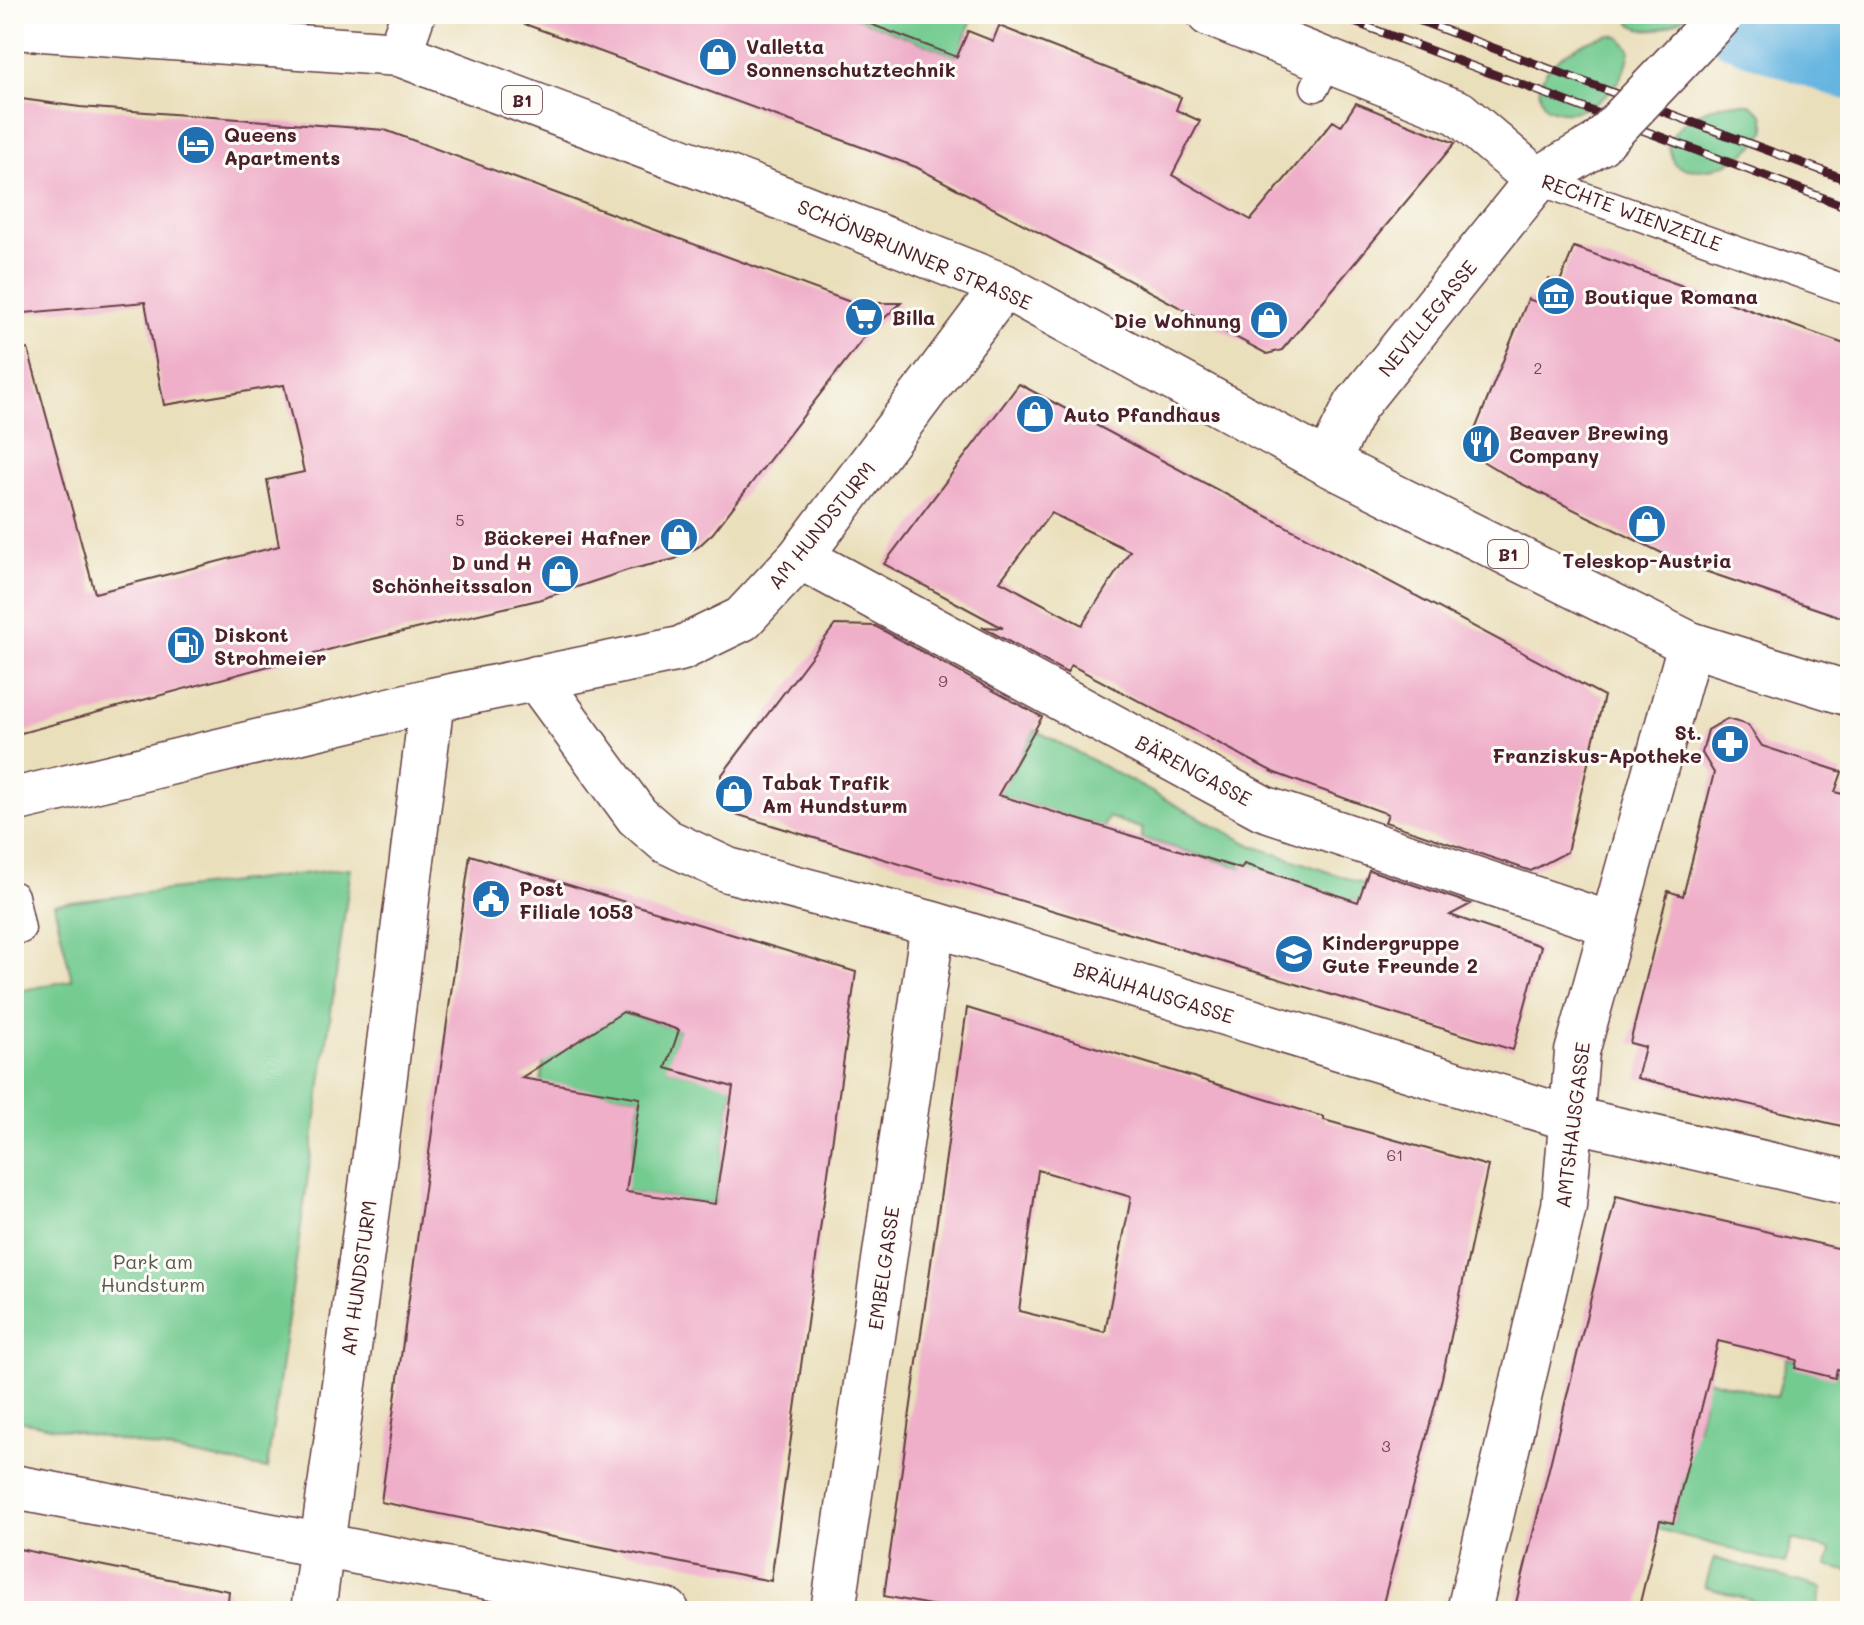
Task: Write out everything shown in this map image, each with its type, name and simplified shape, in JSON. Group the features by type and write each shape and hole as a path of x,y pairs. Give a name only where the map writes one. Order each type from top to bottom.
{"street":[{"name":"RECHTE WIENZEILE","path":"1209,14 1321,74 1459,113 1537,180"},
{"path":"1537,180 1600,143 1722,14"},
{"name":"SCHÖNBRUNNER STRASSE","path":"14,27 406,34 782,198 1004,286 1327,463 1690,644 1850,694"},
{"name":"NEVILLEGASSE","path":"1327,463 1356,405 1537,180"},
{"name":"AM HUNDSTURM","path":"14,800 432,700 680,649 742,619 800,557 1004,286"},
{"name":"BÄRENGASSE","path":"800,557 1263,808 1613,925"},
{"name":"AMTSHAUSGASSE","path":"1469,1611 1564,1206 1577,1052 1690,644"},
{"name":"BRÄUHAUSGASSE","path":"536,678 606,778 637,816 666,841 728,870 933,924 1572,1119 1850,1183"},
{"name":"AM HUNDSTURM","path":"313,1611 381,1110 432,700"},
{"name":"EMBELGASSE","path":"833,1611 933,924"},
{"path":"14,1487 667,1611"}],"lane":[{"name":"RECHTE WIENZEILE","path":"1537,180 1850,291"},
{"path":"14,896 21,929"}],"green space":[{"path":"844,14 974,14 957,57"},
{"path":"1689,14 1668,26 1653,30 1631,24 1627,15"},
{"path":"1613,35 1621,38 1630,49 1627,63 1612,89 1588,107 1574,112 1560,112 1546,107 1540,94 1541,82 1548,70 1572,49"},
{"path":"1728,103 1750,104 1763,114 1766,129 1759,140 1739,157 1713,168 1687,169 1674,164 1668,145 1678,129 1701,112"},
{"path":"1035,730 1253,846 1364,884 1358,902 1141,838 1143,829 1108,817 1104,828 998,795"},
{"name":"Park am Hundsturm","path":"351,868 267,1469 14,1420 14,992 72,980 54,904"},
{"path":"591,1002 679,1030 667,1068 699,1077 708,1049 739,1046 715,1204 572,1185 534,1137 548,1027","holes":["594,1091 640,1098 632,1153"]},
{"path":"1787,1358 1850,1372 1850,1572 1827,1566 1831,1550 1792,1540 1785,1564 1658,1529 1660,1520 1673,1522 1683,1480 1683,1425 1697,1428 1703,1403 1694,1376 1777,1397"},
{"path":"1714,1558 1822,1588 1816,1611 1789,1611 1705,1587"}],"building":[{"path":"512,14 844,14 957,57 968,31 993,41 999,26 1181,97 1176,110 1200,121 1172,175 1251,220 1333,121 1341,126 1356,103 1455,143 1282,350 1267,354 916,167 511,19"},
{"path":"14,98 80,107 385,130 853,303 901,303 865,336 713,533 698,547 675,559 628,570 538,600 339,647 14,735 14,351 28,349 95,593 279,546 267,480 304,472 284,385 164,405 145,302 14,314"},
{"path":"1574,247 1850,346 1850,620 1684,564 1518,482 1484,462 1468,447 1528,299 1539,303 1549,279 1559,284"},
{"path":"1019,384 1604,696 1567,852 1531,871 1385,822 1388,814 1275,773 1071,665 1067,673 982,627 1003,628 884,564","holes":["1051,513 1130,551 1082,625 1000,581"]},
{"path":"835,625 875,626 1042,717 998,795 1241,869 1244,864 1358,902 1369,870 1471,904 1450,915 1541,946 1513,1050 732,813 721,776"},
{"path":"1727,719 1748,725 1762,746 1842,772 1835,792 1850,796 1850,1128 1637,1078 1645,1047 1630,1043 1668,891 1683,896 1714,773 1702,753 1708,730"},
{"path":"470,855 856,972 771,1581 381,1502","holes":["623,1012 679,1030 666,1068 733,1087 715,1204 626,1192 640,1098 521,1078"]},
{"path":"967,1008 1324,1117 1324,1120 1488,1166 1442,1378 1381,1611 961,1611 884,1596","holes":["1038,1170 1131,1197 1105,1332 1019,1311"]},
{"path":"1616,1196 1850,1251 1850,1372 1837,1369 1835,1378 1795,1368 1797,1360 1718,1341 1673,1523 1660,1520 1638,1611 1514,1611"},
{"path":"14,1548 229,1591 227,1611 14,1611"}],"waterway":[{"path":"1745,14 1850,53"}],"railway":[{"path":"1333,14 1850,208"},
{"path":"1402,14 1850,181"}],"place":[{"name":"Valletta Sonnenschutztechnik","path":"718,57"},
{"name":"Queens Apartments","path":"196,145"},
{"name":"Boutique Romana","path":"1556,296"},
{"name":"Billa","path":"864,317"},
{"name":"Die Wohnung","path":"1269,320"},
{"name":"Auto Pfandhaus","path":"1035,414"},
{"name":"Beaver Brewing Company","path":"1481,444"},
{"name":"Teleskop-Austria","path":"1647,524"},
{"name":"Bäckerei Hafner","path":"679,537"},
{"name":"D und H Schönheitssalon","path":"560,574"},
{"name":"Diskont Strohmeier","path":"186,645"},
{"name":"St. Franziskus-Apotheke","path":"1730,744"},
{"name":"Tabak Trafik Am Hundsturm","path":"734,794"},
{"name":"Post Filiale 1053","path":"491,899"},
{"name":"Kindergruppe Gute Freunde 2","path":"1294,954"}]}
